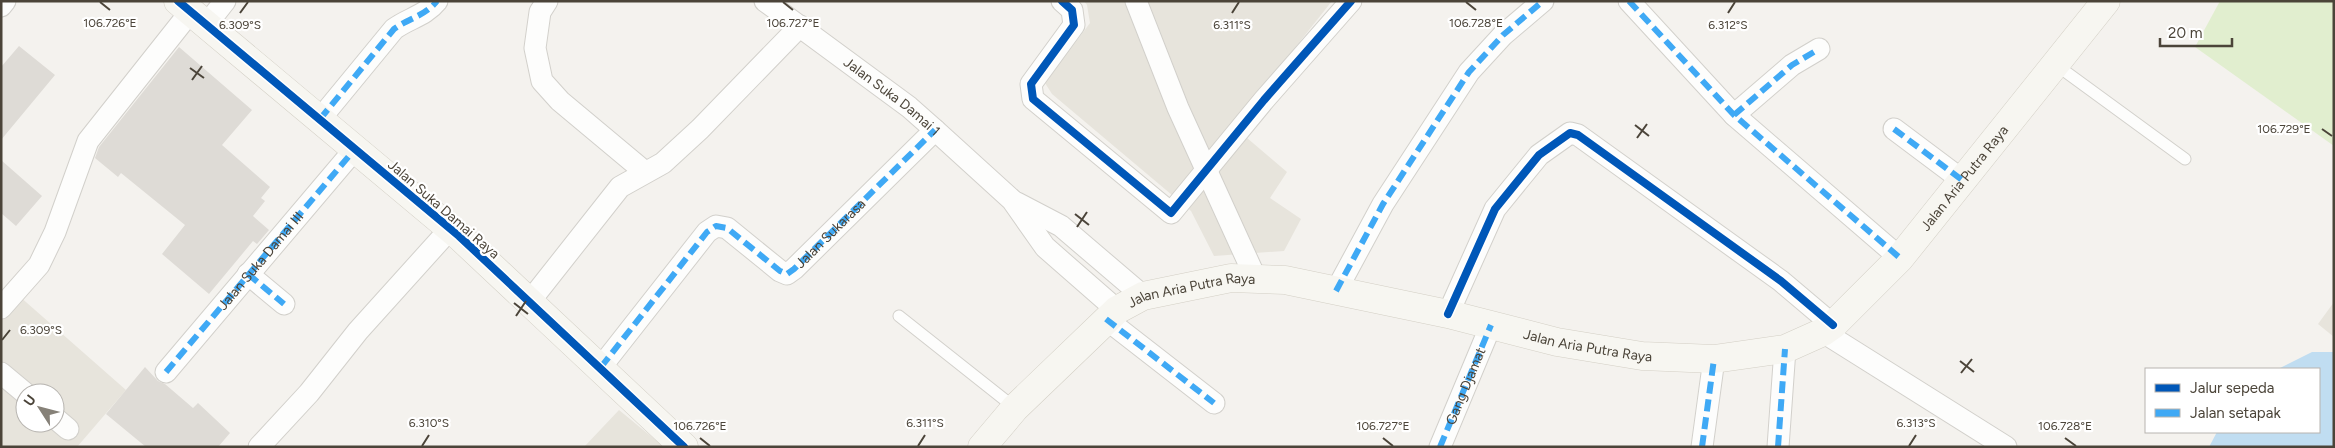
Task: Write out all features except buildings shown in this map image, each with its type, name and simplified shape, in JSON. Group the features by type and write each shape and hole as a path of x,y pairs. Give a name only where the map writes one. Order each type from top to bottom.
{"main road":[{"name":"Jalan Aria Putra Raya","path":"982,447 1016,408 1111,314 1143,296 1231,278 1285,280 1448,314 1557,342 1642,356 1714,359 1785,349 1828,328 1900,258 2106,1"},
{"name":"Jalan Suka Damai Raya","path":"192,12 455,232 601,367 684,447"}],"street":[{"path":"1,6 5,1"},
{"path":"1,308 38,265 55,232 88,141 192,12 225,1"},
{"path":"320,119 394,29 404,22 424,14 437,1"},
{"path":"547,1 540,12 535,48 542,81 560,101 645,172"},
{"name":"Jalan Suka Damai 1","path":"764,1 908,107 935,130 1012,200 1045,247 1111,314 1214,403"},
{"path":"1062,1 1072,10 1074,25 1031,84 1033,99 1171,213 1351,1"},
{"path":"1136,1 1178,108 1256,279"},
{"path":"1336,291 1383,204 1469,72 1503,36 1543,1"},
{"path":"1629,1 1734,115 1900,258"},
{"path":"530,301 620,187 663,163 700,129 800,26"},
{"path":"1734,115 1792,65 1819,49"},
{"path":"1894,129 1962,180"},
{"name":"Jalan Sukarasa","path":"601,367 707,232 716,226 727,228 780,271 787,274 794,270 935,130"},
{"path":"1448,314 1495,209 1540,155 1570,133 1578,135 1781,282 1828,328 2006,447"},
{"name":"Jalan Suka Damai III","path":"166,372 355,149"},
{"name":"Jalan Suka Damai 1","path":"1012,200 1061,226 1143,296"},
{"path":"259,447 309,393 365,323 455,232"},
{"path":"278,447 320,401 364,341 455,232"},
{"path":"248,274 284,304"},
{"name":"Gang Djamat","path":"1440,447 1491,325"},
{"path":"1778,447 1785,349"},
{"path":"1702,447 1714,359"},
{"path":"1,373 15,385"}],"lane":[{"path":"2055,64 2185,158"},
{"path":"899,316 1016,408"}],"shaded area":[{"path":"1084,1 1332,1 1233,126 1287,172 1270,198 1301,219 1284,251 1214,256 1191,211 1052,94 1045,83 1090,23 1087,5"},
{"path":"10,288 126,390 77,447 1,447 1,299"},
{"path":"2334,302 2334,337 2318,324"},
{"path":"619,410 664,447 584,447"}],"green space":[{"path":"2220,1 2334,1 2334,146 2195,47"}],"water":[{"path":"2312,352 2334,352 2334,447 2209,447 2216,433 2320,433 2320,368 2280,368"}],"marked path":[{"path":"320,119 394,29 422,14 437,1"},
{"path":"1336,291 1383,204 1469,72 1503,35 1543,1"},
{"path":"1629,1 1734,115 1900,258"},
{"path":"1734,115 1792,65 1819,49"},
{"path":"1894,129 1962,180"},
{"path":"601,367 707,232 716,226 727,228 780,271 787,274 935,130"},
{"path":"166,372 355,149"},
{"path":"248,274 284,304"},
{"path":"1106,319 1214,403"},
{"path":"1440,447 1491,325"},
{"path":"1778,447 1785,349"},
{"path":"1702,447 1714,359"}],"cycle path":[{"path":"178,1 459,236 684,447"},
{"path":"1062,1 1072,10 1074,25 1031,84 1033,99 1171,213 1264,100 1351,1"},
{"path":"1448,314 1495,209 1539,155 1570,133 1578,135 1781,281 1833,325"}]}
